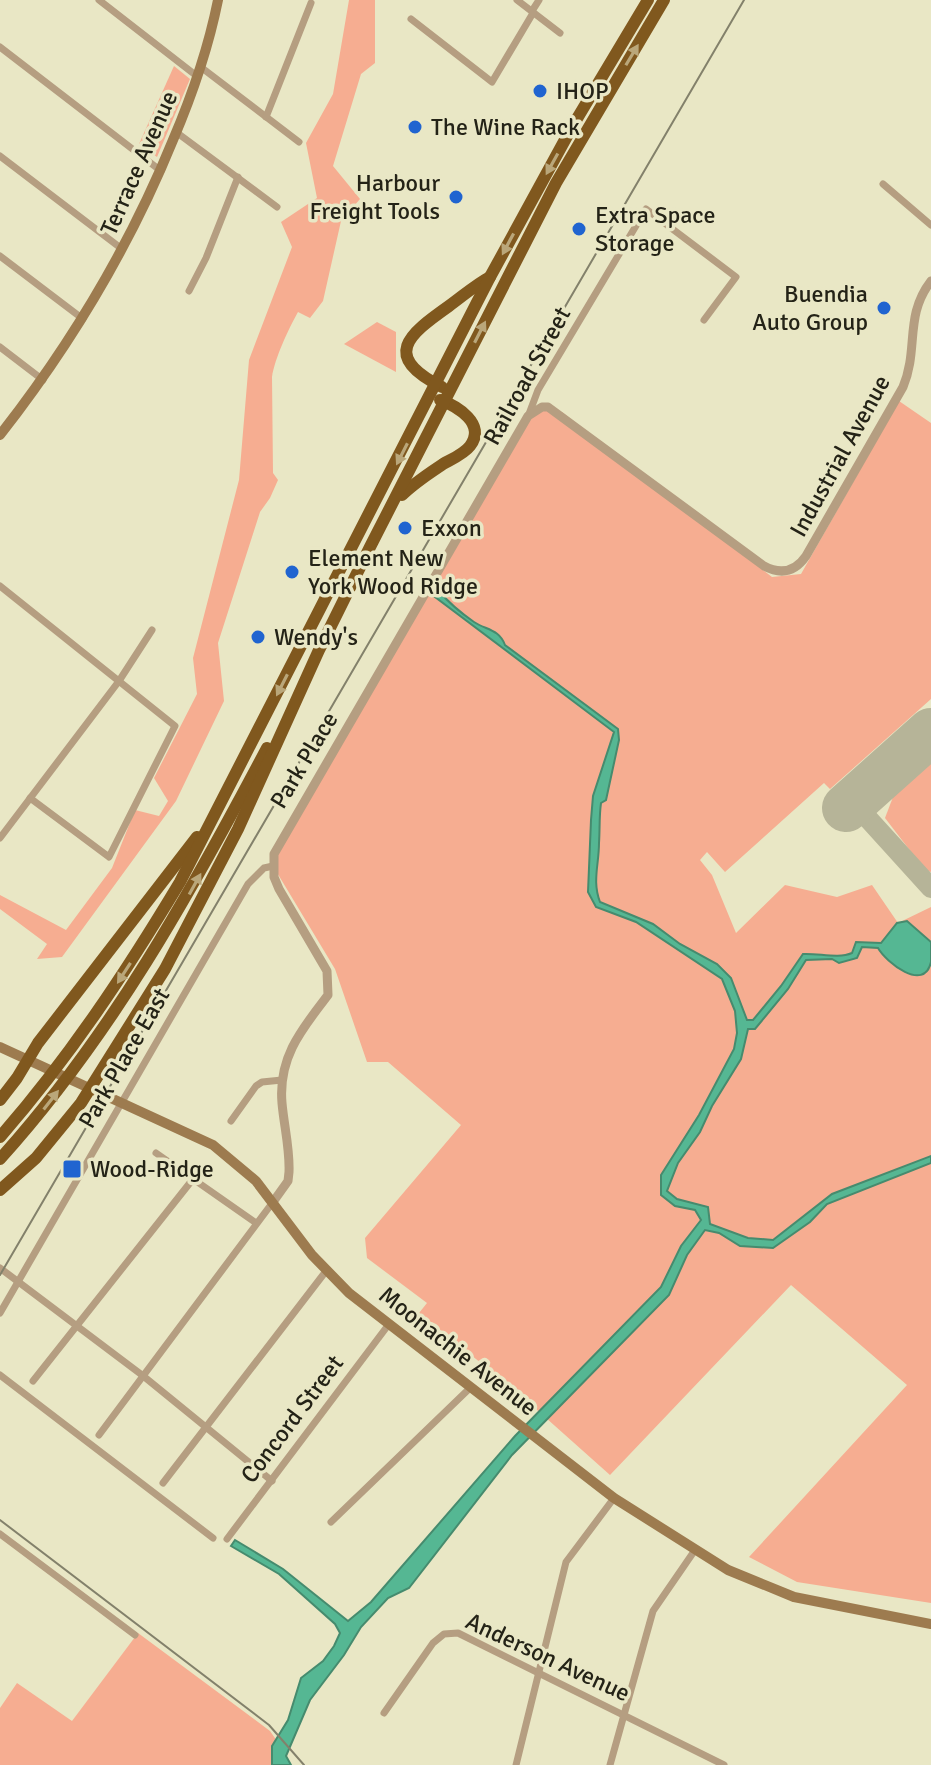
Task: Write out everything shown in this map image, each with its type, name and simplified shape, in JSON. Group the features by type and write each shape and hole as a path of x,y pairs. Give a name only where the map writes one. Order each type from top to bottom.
{"highway":[{"path":"0,1159 40,1115 79,1064 140,975 198,878 393,503 444,392 490,277 572,127 648,0"},
{"path":"0,1137 66,1057 180,882 430,400 444,392 556,183 664,0"},
{"path":"393,503 414,483 465,451 473,440 474,427 467,415 444,392 418,374 409,361 411,336 422,324 490,277"},
{"path":"0,1190 26,1169 91,1088 165,969 212,881 319,650"},
{"path":"0,1100 38,1043 190,844 204,832"}],"main road":[{"name":"Terrace Avenue","path":"0,435 74,334 122,249 161,171 200,73 218,0"},
{"name":"Moonachie Avenue","path":"0,1047 213,1145 245,1170 326,1271 389,1324 614,1498 695,1550 728,1570 794,1597 931,1624"}],"street":[{"path":"99,0 299,142"},
{"path":"517,0 560,33"},
{"path":"411,19 492,82 539,0"},
{"path":"266,117 311,3"},
{"path":"0,47 161,171"},
{"path":"176,132 277,207"},
{"path":"0,156 122,249"},
{"path":"189,291 206,258 238,177"},
{"path":"883,184 931,225"},
{"name":"Railroad Street","path":"430,587 528,416 538,390 646,209 736,277 704,320"},
{"path":"0,256 83,319"},
{"name":"Industrial Avenue","path":"528,416 542,407 548,407 764,566 772,571 787,572 798,566 806,556 903,387 910,363 917,301 931,281"},
{"path":"0,347 43,380"},
{"path":"0,586 175,726 109,857 30,798"},
{"name":"Park Place","path":"211,947 248,884 264,868 273,866 274,854 281,840 430,587"},
{"path":"0,838 119,681 152,630"},
{"path":"99,1435 288,1181 282,1080 289,1049 328,995 329,987 327,971 279,889 273,866"},
{"name":"Park Place East","path":"0,1313 211,947"},
{"path":"231,1121 256,1086 262,1082 282,1080"},
{"path":"156,1153 256,1223"},
{"path":"33,1381 193,1179"},
{"path":"0,1268 142,1375 272,1481"},
{"path":"163,1483 326,1271"},
{"name":"Concord Street","path":"227,1539 389,1324"},
{"path":"0,1375 213,1538"},
{"path":"331,1522 471,1387"},
{"path":"516,1765 566,1562 614,1498"},
{"path":"0,1534 135,1635"},
{"path":"610,1765 653,1611 695,1550"},
{"name":"Anderson Avenue","path":"384,1713 433,1643 444,1634 464,1635 724,1765"}],"shaded area":[{"path":"349,0 375,0 375,63 361,74 333,166 360,199 341,221 323,301 310,318 298,312 274,369 273,473 278,480 260,512 218,643 224,701 176,801 62,957 37,959 47,944 0,909 0,895 66,930 112,868 135,810 159,816 168,801 154,778 197,694 193,658 239,480 249,360 292,247 281,222 317,198 306,143 333,94"},
{"path":"174,66 190,79 157,157 139,144"},
{"path":"377,322 396,332 396,372 344,344"},
{"path":"899,401 931,423 931,699 830,789 824,783 725,872 707,852 700,860 712,875 736,933 785,885 837,897 872,885 898,923 931,907 931,1603 797,1582 749,1557 907,1385 791,1285 610,1475 518,1393 419,1313 427,1303 367,1258 365,1238 461,1125 388,1062 367,1062 335,969 273,866 274,854 532,409 562,412 772,577 801,574"},
{"path":"439,591 464,615 496,633 505,645 618,729 619,740 606,800 600,808 596,880 600,902 653,924 680,944 717,964 731,978 747,1020 753,1020 803,954 847,955 852,953 856,942 881,943 897,923 907,921 931,942 931,962 921,975 913,975 896,967 878,948 862,947 857,958 839,963 832,959 806,960 788,989 755,1029 748,1029 741,1059 700,1132 678,1163 667,1191 677,1199 708,1207 710,1224 748,1238 773,1240 832,1194 931,1156 931,1163 827,1204 810,1222 773,1248 740,1246 719,1233 705,1230 687,1255 669,1295 512,1455 409,1588 388,1598 361,1627 310,1700 286,1756 291,1765 272,1765 272,1746 288,1720 301,1678 323,1661 340,1633 335,1624 279,1574 231,1546 235,1540 283,1569 348,1621 371,1602 515,1436 661,1287 681,1246 701,1220 695,1210 675,1206 661,1195 661,1175 699,1115 734,1049 737,1033 735,1011 722,979 636,922 596,907 588,892 593,796 614,732 435,597"},
{"path":"931,763 931,872 925,870 885,818 893,797"},
{"path":"138,1633 270,1731 277,1741 272,1746 272,1765 0,1765 0,1708 17,1683 72,1721"}],"taxiway":[{"path":"853,802 931,888"}],"runway":[{"path":"846,808 931,732"}],"railway":[{"path":"0,1275 744,0"},
{"path":"0,1520 269,1725 304,1765"}],"place":[{"name":"IHOP","path":"540,91"},
{"name":"The Wine Rack","path":"415,127"},
{"name":"Harbour Freight Tools","path":"456,197"},
{"name":"Extra Space Storage","path":"579,229"},
{"name":"Buendia Auto Group","path":"884,308"},
{"name":"Exxon","path":"405,528"},
{"name":"Element New York Wood Ridge","path":"292,572"},
{"name":"Wendy's","path":"258,637"},
{"name":"Wood-Ridge","path":"72,1169"}]}
